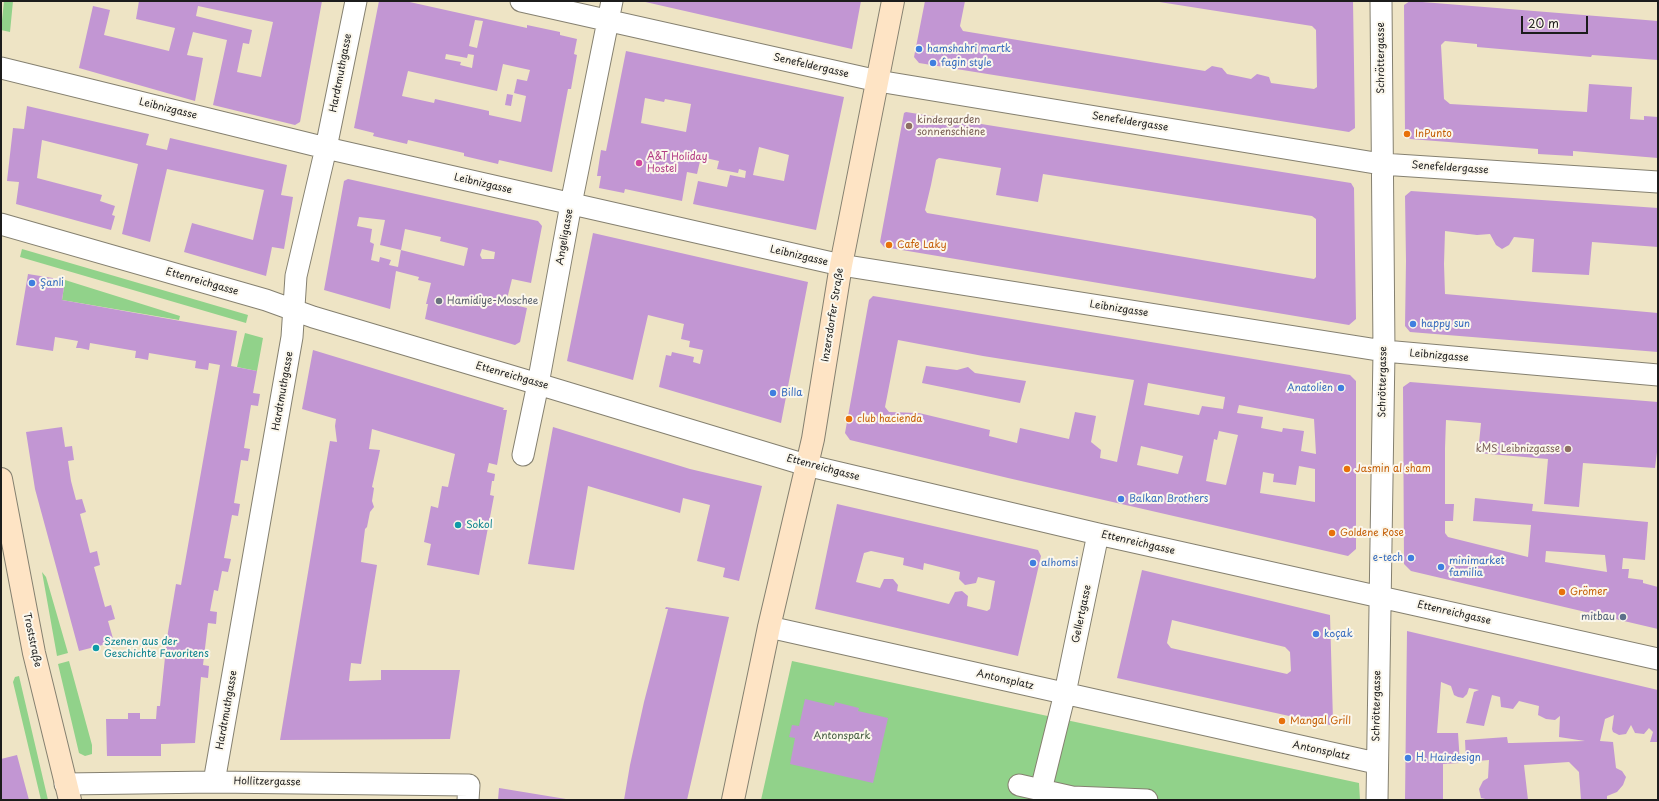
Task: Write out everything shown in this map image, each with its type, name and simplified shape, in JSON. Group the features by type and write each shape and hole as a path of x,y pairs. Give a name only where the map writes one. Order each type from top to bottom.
{"street":[{"name":"Hardtmuthgasse","path":"214,782 292,337 296,276 326,148 356,1"},
{"name":"Senefeldergasse","path":"521,1 610,10 878,81 1381,164 1658,182"},
{"name":"Inzersdorfer Straße","path":"769,627 812,439 841,265 893,1"},
{"name":"Schröttergasse","path":"1376,763 1384,351 1380,1"},
{"name":"Angeligasse","path":"523,455 610,10"},
{"name":"Leibnizgasse","path":"1,68 326,148 841,265 1384,351 1658,376"},
{"name":"Ettenreichgasse","path":"1,224 266,300 313,317 806,466 1098,534 1658,659"},
{"name":"Troststraße","path":"1,479 34,653 68,792"},
{"name":"Gellertgasse","path":"1065,693 1098,534"},
{"name":"Antonsplatz","path":"769,627 1376,763"},
{"path":"732,800 769,627"},
{"path":"1041,790 1065,693"},
{"path":"1376,763 1377,800"},
{"name":"Hollitzergasse","path":"68,792 214,782 469,792"},
{"path":"1019,784 1072,797 1147,800"}],"green space":[{"path":"4,1 13,1 10,32 1,30"},
{"path":"22,249 248,315 246,323 20,257"},
{"path":"65,280 180,316 179,320 62,300"},
{"path":"245,333 263,338 257,371 237,367"},
{"path":"42,572 46,577 68,653 57,656"},
{"path":"69,661 92,745 92,754 85,756 79,753 58,664"},
{"name":"Antonspark","path":"792,661 1359,783 1360,800 761,800"},
{"path":"19,676 48,800 41,800 13,682 15,677"}],"building":[{"path":"139,1 322,1 300,122 295,125 213,105 227,40 193,32 187,55 203,58 195,101 79,68 93,6 110,10 104,35 169,51 175,28 136,19","holes":["198,6 273,22 261,77 237,72 243,43 249,44 252,30 196,16"]},
{"path":"379,1 405,1 527,28 527,25 560,32 560,35 577,39 574,54 577,55 571,89 568,89 552,172 499,160 498,164 464,156 464,153 408,140 407,144 373,136 374,133 354,128","holes":["475,20 483,21 477,48 469,46","446,54 467,58 468,54 474,55 472,68 460,65 461,62 445,59","503,64 530,70 527,81 517,79 514,93 526,96 521,122 489,115 489,111 435,99 434,103 402,96 408,71 497,91"]},
{"path":"641,1 861,1 852,49"},
{"path":"925,1 965,1 960,26 963,31 1205,71 1212,66 1222,68 1227,74 1251,79 1257,74 1269,77 1271,83 1314,89 1317,87 1316,30 1312,26 1153,1 1353,1 1355,128 1349,132 919,63 914,57"},
{"path":"1410,1 1658,21 1658,60 1592,55 1591,57 1477,47 1477,44 1445,41 1441,45 1444,99 1450,104 1587,112 1589,84 1632,87 1630,119 1644,120 1644,116 1658,117 1658,158 1573,151 1573,156 1538,154 1538,149 1410,139 1405,133 1404,5"},
{"path":"626,51 844,97 816,230 693,204 698,181 727,187 730,175 745,178 746,171 739,169 738,173 717,169 719,161 701,157 697,174 687,172 682,201 625,189 624,193 599,188 601,176 597,176 601,150 606,151","holes":["645,98 664,102 665,99 691,104 686,132 641,123","759,147 789,155 784,181 753,175"]},
{"path":"507,94 513,95 511,106 505,105"},
{"path":"27,106 149,134 146,145 167,150 170,138 287,165 281,195 293,197 284,249 272,247 266,276 184,252 192,223 253,240 264,190 167,169 150,242 122,234 138,164 42,140 37,178 102,195 100,201 115,206 112,215 115,216 111,230 16,204 19,182 7,181 13,128 24,129"},
{"path":"906,112 1351,183 1354,188 1356,319 1349,325 884,247 880,242 904,113","holes":["939,158 1001,168 996,195 1038,202 1043,174 1312,216 1316,219 1316,277 1314,279 927,213 925,210 936,160"]},
{"path":"348,179 538,221 542,226 531,283 512,279 506,303 527,308 520,342 515,345 425,319 428,304 426,304 431,283 418,280 419,277 396,271 390,309 324,290 344,181","holes":["359,217 385,220 380,245 401,250 398,267 389,265 391,260 380,257 379,262 371,260 374,244 370,242 372,229 357,226","405,229 441,237 440,241 468,248 464,266 401,250","482,249 495,252 494,259 482,259 480,255"]},
{"path":"1411,191 1658,208 1658,247 1592,242 1589,275 1532,272 1534,239 1514,237 1509,245 1502,249 1496,245 1490,234 1477,235 1445,231 1444,264 1445,294 1658,313 1658,352 1410,332 1405,326 1405,196"},
{"path":"593,233 808,282 781,423 659,387 666,355 671,356 672,352 694,357 693,362 700,364 703,350 689,347 690,341 681,339 684,324 648,315 633,380 567,361"},
{"path":"28,274 65,280 62,300 237,331 231,366 257,371 253,393 260,394 258,406 251,405 244,448 250,449 248,461 241,460 234,503 240,504 238,516 232,515 224,558 231,559 228,572 222,571 218,591 214,590 210,611 217,612 216,624 208,623 203,665 209,666 208,678 201,677 195,743 161,744 161,756 107,756 106,719 128,719 128,713 140,713 140,719 156,719 157,706 160,706 167,638 176,584 181,585 220,365 209,363 208,370 195,368 196,361 149,353 148,360 135,358 136,351 90,343 89,350 76,348 78,341 55,337 53,351 16,345"},
{"path":"873,296 1350,375 1356,381 1356,549 1348,556 850,440 845,433 869,300","holes":["898,340 983,356 1134,380 1117,462 1100,458 1101,450 1091,442 1096,416 1075,412 1069,439 1020,428 1017,443 989,436 990,430 919,413 889,412 885,407","1148,383 1225,397 1223,409 1202,406 1199,415 1144,405","1239,405 1314,419 1316,454 1301,451 1304,431 1283,428 1282,432 1261,428 1263,417 1237,413","1219,431 1238,435 1226,485 1206,481 1214,439 1217,440","1141,446 1183,456 1178,474 1137,465","1299,466 1315,469 1315,502 1260,493 1263,472 1274,474 1273,482 1296,485"]},
{"path":"313,350 507,410 497,465 489,463 487,472 495,474 494,481 492,481 490,495 494,496 479,575 427,565 431,544 424,542 431,506 438,508 442,486 448,487 455,454 372,429 369,449 380,450 372,487 374,488 372,501 374,507 370,512 367,527 365,529 361,562 377,565 361,664 351,663 349,681 381,680 381,670 460,670 450,739 280,740 330,441 337,442 335,426 336,419 302,409"},
{"path":"926,366 957,370 968,367 975,373 1026,381 1020,403 922,383"},
{"path":"1410,382 1658,402 1658,444 1655,468 1583,463 1579,507 1544,504 1548,459 1478,453 1481,423 1446,420 1445,504 1454,504 1453,521 1445,521 1445,533 1448,537 1528,557 1531,525 1473,521 1475,498 1533,504 1532,511 1648,522 1645,560 1623,558 1622,569 1629,569 1628,578 1643,580 1643,583 1658,587 1658,629 1411,571 1404,564 1403,387","holes":["1546,551 1605,555 1607,572 1545,562"]},
{"path":"62,427 65,447 72,446 74,460 68,461 71,481 76,500 82,499 86,512 80,514 90,553 97,551 100,565 94,567 105,607 111,605 115,619 108,621 114,642 79,651 35,489 26,432"},
{"path":"553,427 690,469 762,486 739,581 723,577 725,568 697,561 710,505 683,498 680,513 588,486 574,570 528,564"},
{"path":"837,504 1038,550 1041,556 1018,656 815,609","holes":["871,551 904,558 903,565 923,570 924,563 960,572 959,579 965,585 976,583 978,577 995,581 990,609 987,611 967,606 968,596 962,591 955,592 949,604 897,591 898,585 893,579 884,579 880,588 856,582 864,553"]},
{"path":"1142,570 1330,615 1333,721 1330,725 1117,678","holes":["1172,620 1285,647 1290,652 1291,671 1287,674 1171,648 1167,643"]},
{"path":"666,607 729,617 687,800 624,800 644,702 668,609 665,609"},
{"path":"1407,631 1658,690 1658,742 1650,742 1653,732 1649,728 1644,734 1635,733 1631,725 1626,734 1619,735 1613,732 1612,729 1614,715 1605,719 1600,741 1613,742 1616,768 1622,771 1626,777 1623,785 1617,792 1607,796 1607,800 1581,800 1579,772 1569,762 1524,765 1528,800 1490,800 1481,798 1479,789 1483,781 1488,778 1489,760 1466,762 1465,740 1507,737 1508,743 1585,741 1559,737 1560,716 1555,720 1546,719 1538,715 1539,706 1519,701 1513,709 1501,707 1500,697 1492,695 1484,726 1466,723 1474,692 1479,690 1469,688 1467,694 1463,698 1458,697 1454,695 1451,686 1441,682 1437,733 1458,733 1460,763 1443,764 1443,800 1405,800"},
{"path":"805,699 834,706 835,702 859,708 858,711 888,718 873,783 790,764 795,738 789,737 792,725 799,726"},
{"path":"17,755 29,800 1,800 1,759"},
{"path":"499,788 566,799 566,800 498,800"}],"place":[{"name":"hamshahri martk","path":"919,49"},
{"name":"fagin style","path":"933,63"},
{"name":"kindergarden sonnenschiene","path":"909,126"},
{"name":"InPunto","path":"1407,134"},
{"name":"A&T Holiday Hostel","path":"639,163"},
{"name":"Cafe Laky","path":"889,245"},
{"name":"Şanli","path":"32,283"},
{"name":"Hamidiye-Moschee","path":"439,301"},
{"name":"happy sun","path":"1413,324"},
{"name":"Anatolien","path":"1341,388"},
{"name":"Billa","path":"773,393"},
{"name":"club hacienda","path":"849,419"},
{"name":"kMS Leibnizgasse","path":"1568,449"},
{"name":"Jasmin al sham","path":"1347,469"},
{"name":"Balkan Brothers","path":"1121,499"},
{"name":"Sokol","path":"458,525"},
{"name":"Goldene Rose","path":"1332,533"},
{"name":"e-tech","path":"1411,558"},
{"name":"alhomsi","path":"1033,563"},
{"name":"minimarket familia","path":"1441,567"},
{"name":"Grömer","path":"1562,592"},
{"name":"mitbau","path":"1623,617"},
{"name":"koçak","path":"1316,634"},
{"name":"Szenen aus der Geschichte Favoritens","path":"96,648"},
{"name":"Mangal Grill","path":"1282,721"},
{"name":"H. Hairdesign","path":"1408,758"}]}
